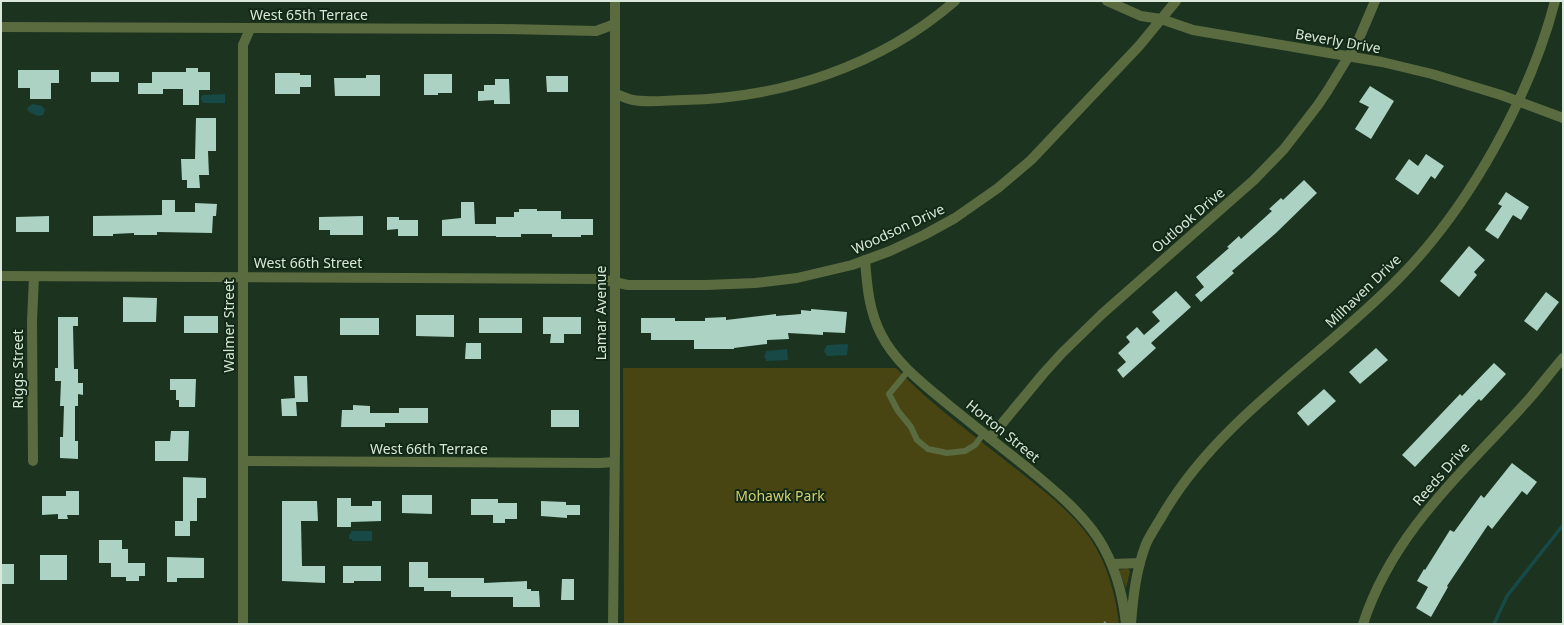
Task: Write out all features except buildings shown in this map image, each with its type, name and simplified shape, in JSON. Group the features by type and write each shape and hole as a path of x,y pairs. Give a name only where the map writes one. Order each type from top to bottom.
{"street":[{"name":"Lamar Avenue","path":"613,624 616,94 615,1"},
{"path":"616,94 632,100 713,99 766,92 804,83 826,76 877,53 919,28 955,1"},
{"name":"Beverly Drive","path":"1107,1 1141,16 1161,19 1193,30 1382,62 1432,74 1518,101 1563,118"},
{"name":"Woodson Drive","path":"615,282 628,285 706,285 755,283 797,278 834,270 890,251 924,236 955,218 998,188 1031,160 1139,46 1176,1"},
{"name":"Outlook Drive","path":"987,436 1068,347 1102,314 1254,180 1284,149 1318,105 1358,41 1375,1"},
{"name":"Milhaven Drive","path":"1131,624 1136,581 1146,544 1171,502 1212,448 1243,418 1361,315 1402,275 1439,232 1476,178 1495,146 1526,86 1555,1"},
{"name":"West 65th Terrace","path":"1,27 503,29 596,31 615,24"},
{"name":"Walmer Street","path":"242,624 242,45 250,29"},
{"name":"Horton Street","path":"864,260 870,304 874,319 892,352 915,378 1063,498 1086,522 1099,540 1112,564 1124,610 1126,624"},
{"name":"West 66th Street","path":"1,276 600,279 615,282"},
{"name":"Riggs Street","path":"33,462 32,321 34,276"},
{"name":"Reeds Drive","path":"1362,624 1377,588 1400,546 1426,511 1451,481 1530,398 1563,358"},
{"name":"West 66th Terrace","path":"243,461 614,462"},
{"path":"1112,564 1140,563"}],"lane":[{"path":"909,370 889,394 898,411 911,427 917,440 928,449 946,453 965,451 987,436"}],"path":[{"path":"1104,622 1108,624"}],"green space":[{"name":"Mohawk Park","path":"623,368 896,368 940,409 1057,502 1083,528 1096,548 1106,569 1116,602 1119,624 624,624"},
{"path":"1127,568 1130,572 1126,588 1119,570"}],"water":[{"path":"225,94 225,103 203,103 201,100 203,95"},
{"path":"33,104 42,106 45,110 43,115 32,114 28,111 28,107"},
{"path":"847,344 847,355 827,356 824,351 827,345"},
{"path":"787,349 788,360 766,361 766,358 764,358 766,351"},
{"path":"351,531 372,531 372,541 352,541 352,539 349,539 349,534 351,534"}],"waterway":[{"path":"1494,624 1507,596 1563,525"}]}
